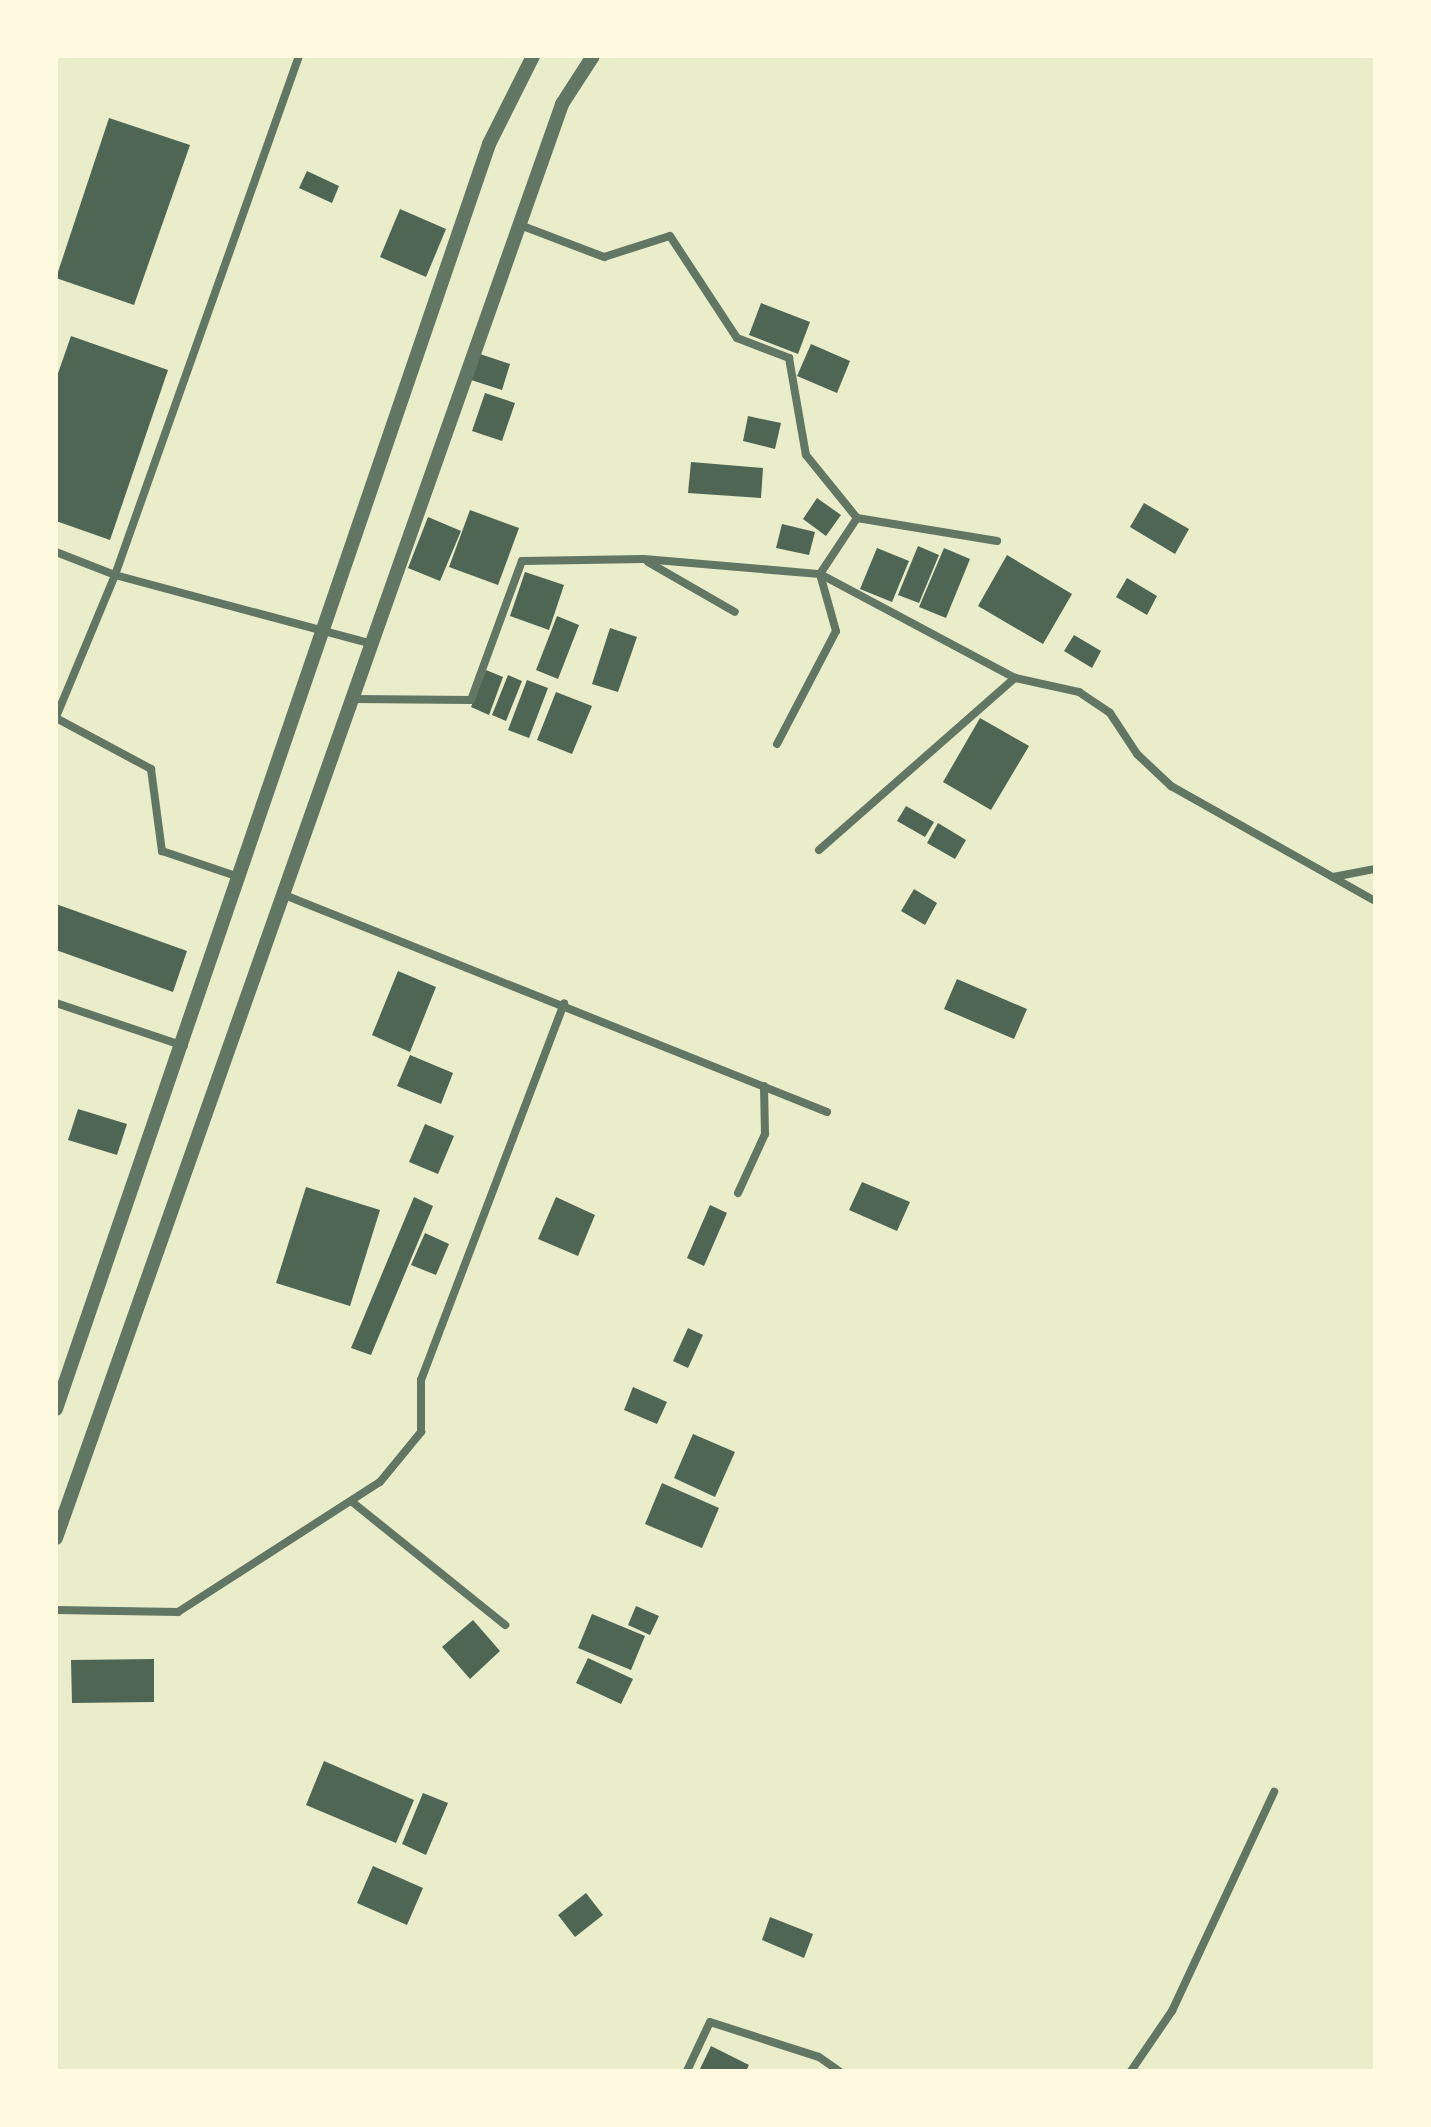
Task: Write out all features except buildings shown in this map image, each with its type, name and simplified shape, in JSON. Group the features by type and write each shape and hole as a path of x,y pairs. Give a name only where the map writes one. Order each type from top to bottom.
{"street":[{"path":"236,876 162,851 151,769 56,717 115,575 299,56"},
{"path":"56,1409 184,1046 236,876 489,144 533,56"},
{"path":"56,1538 562,104 593,56"},
{"path":"520,225 604,257 670,236 737,338 789,358 806,455 857,518 997,541"},
{"path":"777,744 836,631 820,574 857,518"},
{"path":"56,552 115,575 373,644"},
{"path":"354,699 471,700 522,561 644,559 820,574 1015,678 1079,692 1110,713 1137,754 1171,786 1375,901"},
{"path":"644,559 735,612"},
{"path":"819,850 1015,678"},
{"path":"1332,877 1375,869"},
{"path":"282,894 564,1003 827,1112"},
{"path":"56,1003 184,1046"},
{"path":"56,1610 178,1612 380,1482 421,1432 421,1380 564,1003"},
{"path":"738,1193 765,1134 764,1086"},
{"path":"351,1501 505,1625"},
{"path":"1131,2071 1172,2011 1274,1792"},
{"path":"687,2071 710,2022 819,2057 839,2071"}]}
